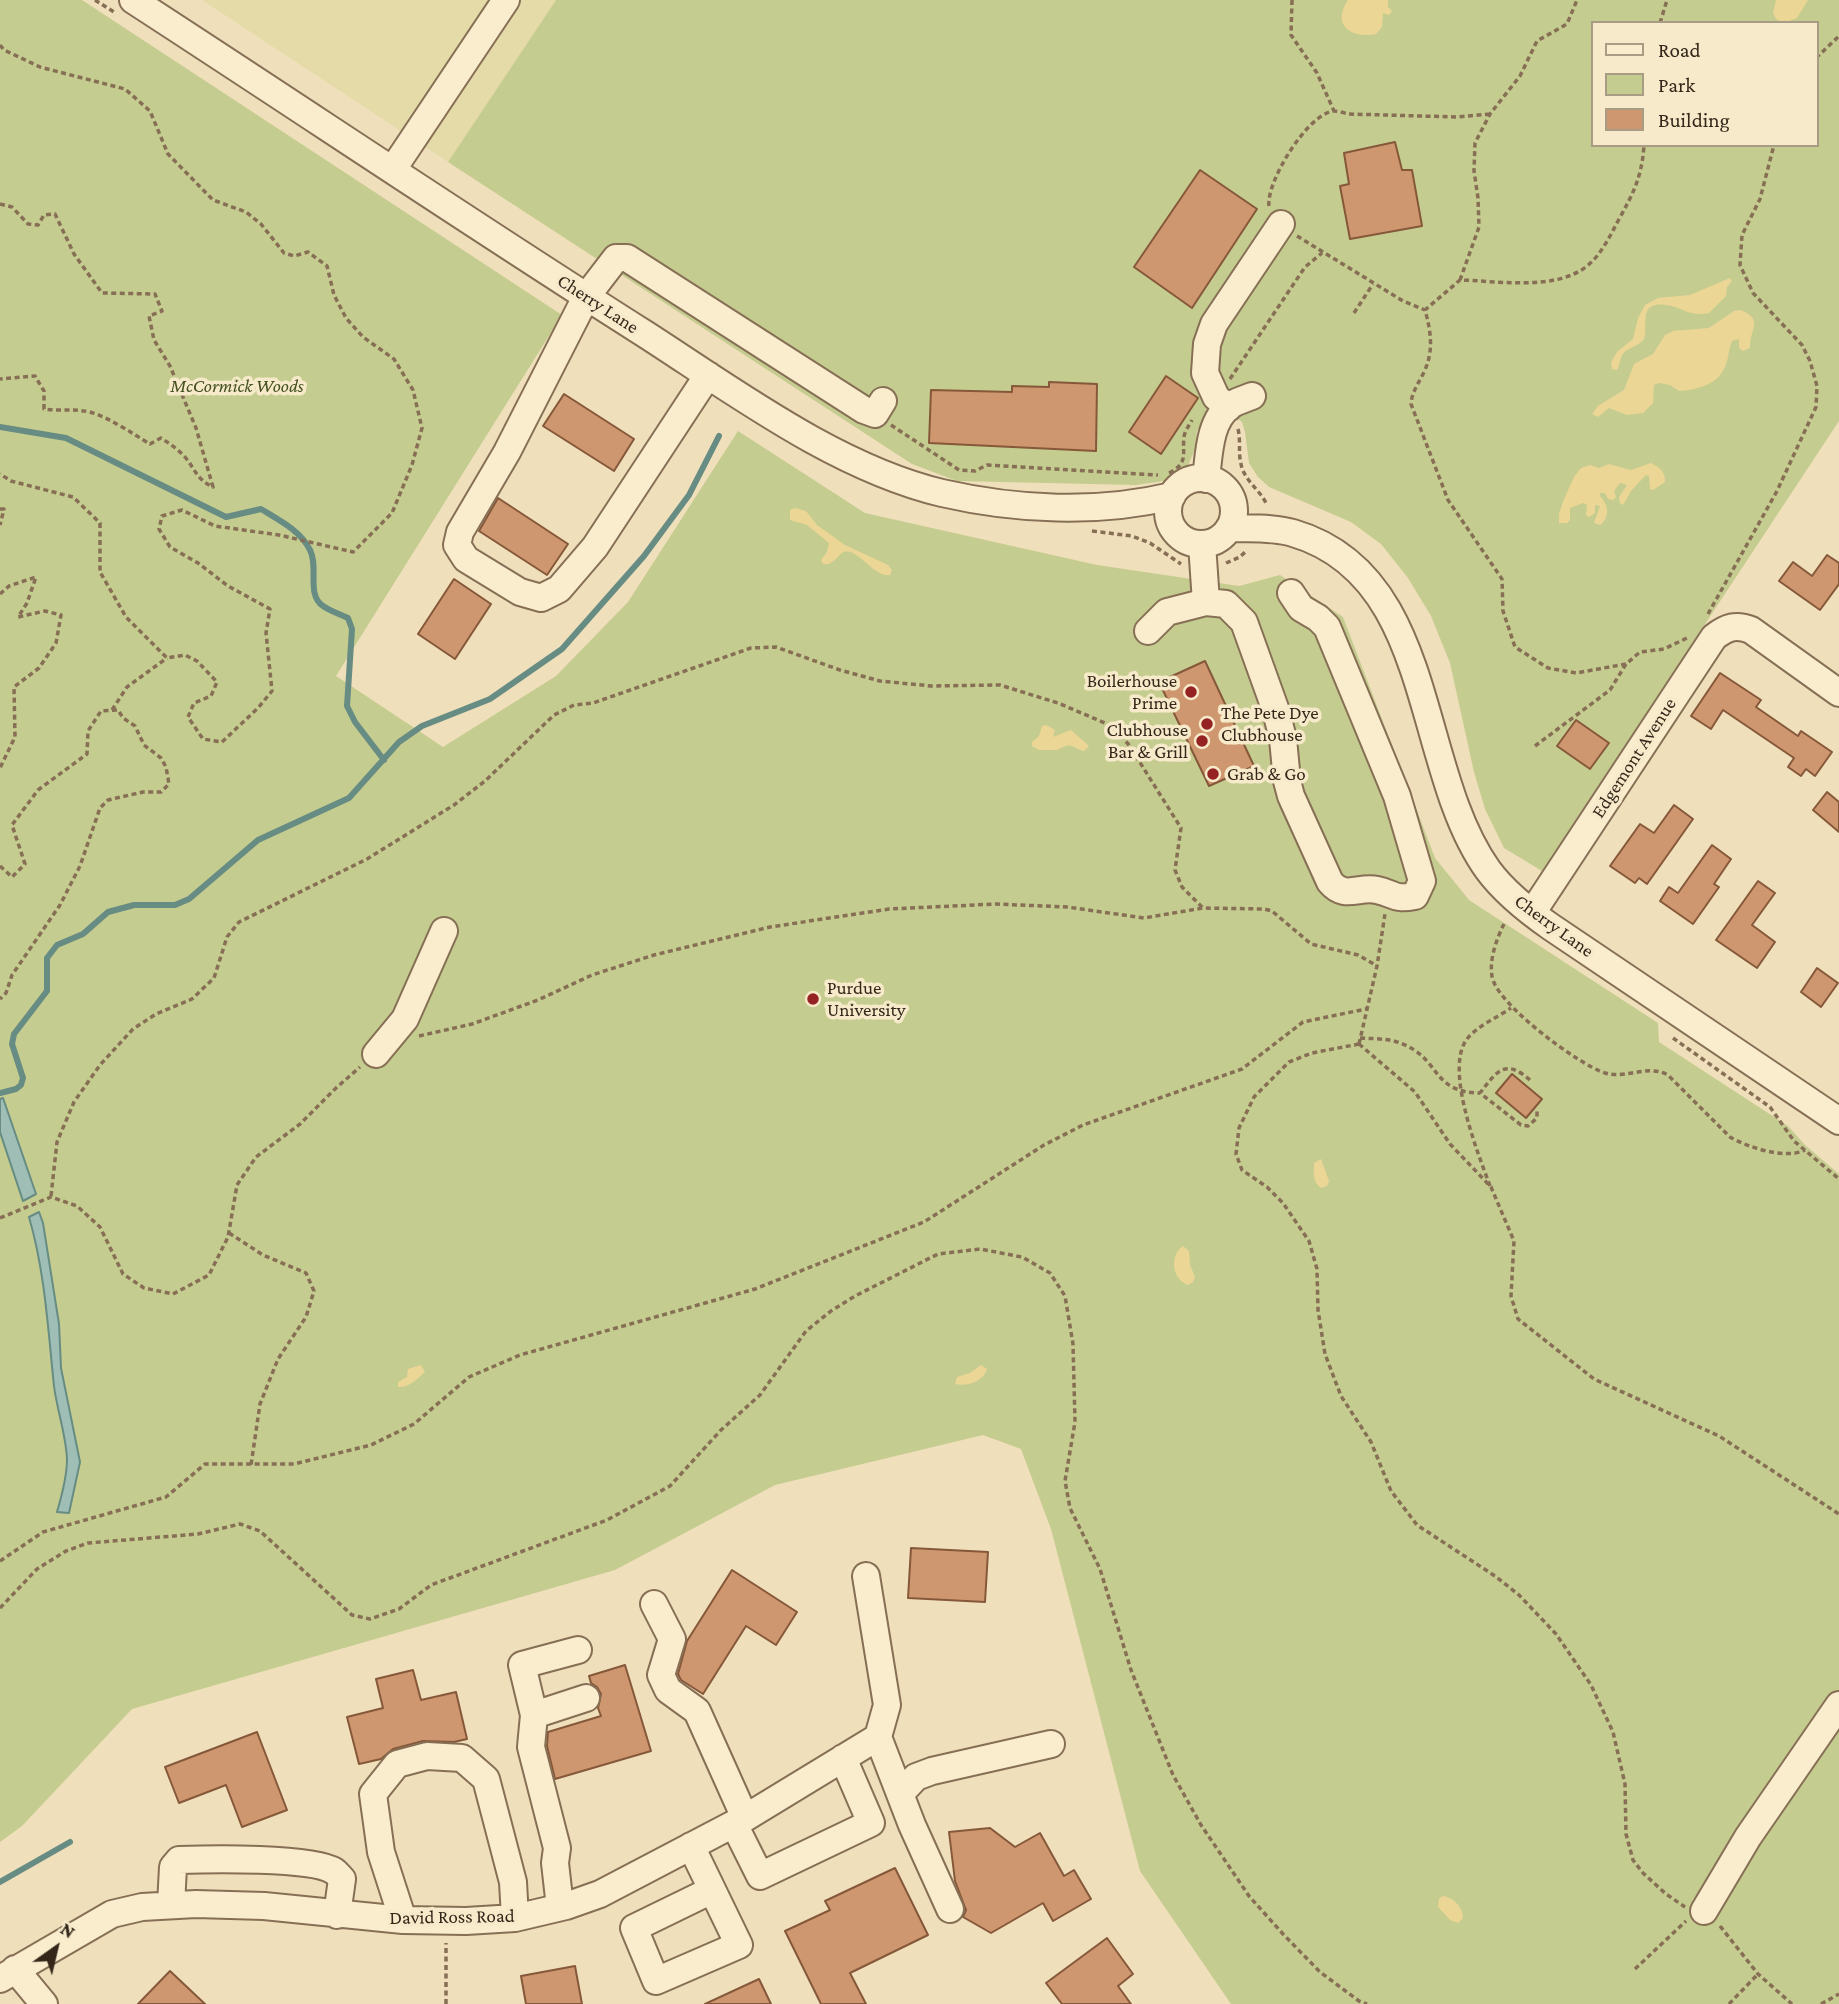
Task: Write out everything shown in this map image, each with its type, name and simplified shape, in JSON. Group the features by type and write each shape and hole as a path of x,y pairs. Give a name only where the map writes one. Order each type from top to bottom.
{"street":[{"name":"Cherry Lane","path":"133,0 708,375 799,431 867,467 941,492 1015,505 1171,509"},
{"path":"393,169 506,0"},
{"path":"1230,415 1216,397 1205,373 1207,344 1214,324 1281,224"},
{"path":"708,375 595,547 559,589 541,598 520,592 466,559 457,545 460,532 507,452 586,297 616,258 627,258 864,410 879,408"},
{"path":"1206,479 1211,442 1221,415 1230,415 1252,396"},
{"path":"1206,479 1223,486 1233,502 1234,510 1229,528 1222,537 1202,544 1182,538 1171,509 1186,482 1206,479"},
{"name":"Cherry Lane","path":"1233,502 1314,529 1330,539 1387,609 1401,635 1447,781 1469,837 1488,870 1509,894 1532,914 1839,1121"},
{"name":"Cherry Lane","path":"1229,528 1292,533 1324,546 1357,569"},
{"path":"1202,544 1206,602"},
{"path":"1148,631 1167,612 1206,602 1226,604 1244,622 1276,711 1291,796 1330,882 1337,890 1346,892 1375,890 1399,899 1415,896 1423,881 1397,796 1328,627 1301,608 1290,593"},
{"name":"Edgemont Avenue","path":"1532,914 1714,637 1738,625 1751,630 1839,693"},
{"path":"376,1054 405,1019 444,931"},
{"path":"866,1576 887,1705 878,1737 950,1909"},
{"path":"654,1604 672,1639 661,1675 668,1690 697,1711 760,1876 871,1824 843,1758"},
{"path":"560,1907 555,1863 557,1847 531,1747 534,1715 522,1665 578,1650"},
{"path":"534,1715 586,1698"},
{"path":"1704,1911 1748,1837 1839,1705"},
{"name":"David Ross Road","path":"8,1974 112,1914 142,1907 264,1906 337,1915 447,1920 515,1918 560,1907 600,1894 740,1821 878,1737"},
{"path":"900,1794 916,1777 932,1771 1051,1744"},
{"path":"403,1920 382,1852 373,1794 397,1765 427,1756 463,1758 486,1779 513,1882 515,1918"},
{"path":"691,1846 712,1890"},
{"path":"171,1905 173,1867 179,1860 302,1863 332,1870 342,1878 337,1915"},
{"path":"8,1974 44,2004"}],"path":[{"path":"1292,0 1291,35 1317,73 1334,111"},
{"path":"1425,310 1460,280 1479,227 1479,198 1474,171 1475,144 1490,114 1520,76 1537,41 1567,24 1577,0"},
{"path":"1661,21 1667,0"},
{"path":"1818,56 1839,36"},
{"path":"0,45 4,50 40,67 125,89 150,111 167,153 213,200 246,212 261,224 284,253 294,256 308,253 327,266 334,295 346,318 363,337 394,359 413,390 422,428 412,465 392,513 353,552 285,537 215,526 182,510 162,516 159,529 170,547 270,609 266,633 272,691 222,742 203,739 188,717 194,702 211,696 217,682 197,661 185,655 167,658 127,687 112,710"},
{"path":"1425,310 1402,301 1373,284 1281,224 1274,218 1268,203 1269,194 1290,148 1320,117 1334,111 1349,114 1457,117 1490,114"},
{"path":"1460,280 1544,283 1575,274 1589,265 1599,253 1635,191 1644,147"},
{"path":"1708,614 1777,491 1816,407 1816,386 1810,361 1802,345 1753,293 1740,265 1742,235 1760,199 1773,147"},
{"path":"0,204 12,207 28,224 38,225 44,215 55,214 74,254 102,293 155,294 162,312 149,316 154,340 170,366 196,428 213,487 195,475 183,454 161,438 150,444 124,428 86,411 62,412 44,409 44,391 35,376 0,379"},
{"path":"1229,381 1305,267 1322,253"},
{"path":"1354,313 1373,284"},
{"path":"1425,310 1432,342 1425,369 1412,394 1411,404 1448,500 1502,579 1503,611 1515,647 1548,668 1576,673 1626,664"},
{"path":"879,408 959,470 967,472 988,465 1163,475 1175,470 1182,462 1185,452 1184,432 1199,411"},
{"path":"1230,415 1238,428 1241,441 1241,465 1248,480 1261,492 1266,503"},
{"path":"0,474 11,481 73,497 100,523 100,572 126,617 167,658"},
{"path":"0,509 4,509 0,525"},
{"path":"1221,565 1240,557 1251,547"},
{"path":"0,594 9,586 36,577 27,603 18,617 45,611 61,615 56,643 39,668 14,687 15,737 0,768"},
{"path":"1535,746 1611,690 1626,664 1640,652 1664,649 1692,635"},
{"path":"51,1197 57,1142 74,1102 100,1065 133,1030 156,1014 192,999 214,978 227,937 239,922 367,859 454,805 485,781 554,715 574,705 593,703 751,648 776,647 880,681 931,686 999,685 1058,704 1112,726 1129,745 1181,828 1175,870 1182,887 1203,908"},
{"path":"0,866 12,877 25,864 12,825 38,790 87,754 88,731 101,711 118,710 123,718 135,726 144,745 161,758 166,766 169,784 161,792 143,792 108,800 100,808 80,866 60,905 12,975 6,993 0,999"},
{"path":"1360,1041 1377,965 1388,895"},
{"path":"414,1037 472,1024 538,1000 592,975 654,955 769,927 889,909 944,905 1067,907 1144,918 1203,908 1264,909 1272,911 1311,944 1359,955 1377,965"},
{"path":"1504,924 1496,940 1492,976 1498,992 1511,1007 1560,1046 1591,1067 1619,1075 1652,1070 1668,1076 1730,1137 1742,1144 1797,1154 1805,1150"},
{"path":"1511,1007 1469,1036 1462,1046 1458,1073 1470,1129 1514,1241 1511,1296 1518,1318 1594,1379 1718,1436 1839,1514"},
{"path":"0,1561 43,1532 166,1497 205,1464 294,1464 371,1445 414,1424 469,1377 520,1355 755,1289 924,1222 1044,1144 1083,1125 1242,1069 1303,1022 1366,1009"},
{"path":"1676,1010 1670,1022 1670,1031 1675,1041 1770,1107 1794,1141 1839,1179"},
{"path":"1538,1111 1536,1118 1528,1126 1521,1125 1480,1093 1462,1092 1448,1086 1412,1048 1394,1040 1360,1041 1312,1053 1289,1062 1254,1097 1239,1128 1236,1154 1242,1170 1283,1203 1309,1241 1317,1269 1318,1310 1325,1354 1341,1396 1371,1442 1391,1491 1417,1525 1519,1595 1556,1634 1591,1685 1613,1732 1625,1784 1626,1834 1633,1860 1666,1894 1695,1913 1635,1969"},
{"path":"1360,1041 1415,1092 1450,1144 1491,1187"},
{"path":"0,1218 51,1197 77,1206 100,1227 123,1274 144,1288 173,1293 209,1275 229,1233 237,1185 256,1157 300,1124 335,1088 376,1054"},
{"path":"1480,1093 1502,1069 1511,1067 1530,1080"},
{"path":"0,1211 6,1215"},
{"path":"229,1233 263,1255 306,1272 314,1291 306,1317 278,1359 260,1404 251,1465"},
{"path":"0,1608 37,1569 66,1551 88,1543 198,1534 240,1524 260,1531 352,1615 370,1619 399,1609 431,1585 607,1520 670,1486 721,1430 760,1395 806,1331 855,1296 938,1254 980,1249 1022,1257 1050,1273 1065,1296 1073,1344 1074,1422 1065,1481 1070,1508 1100,1569 1130,1670 1173,1775 1201,1825 1249,1896 1321,1972 1359,2001 1367,2004"},
{"path":"1704,1911 1713,1918 1758,1974 1792,2004"},
{"path":"446,2004 447,1920"},
{"path":"1730,2004 1758,1974"},
{"path":"1821,2004 1839,1994"}],"shaded area":[{"path":"202,0 556,0 448,162"}],"green space":[{"name":"Purdue University","path":"0,0 82,0 562,315 336,676 443,747 556,676 628,602 738,431 865,513 1097,565 1239,586 1280,575 1343,617 1435,858 1469,900 1658,1023 1659,1042 1788,1126 1805,1145 1839,1174 1839,2004 1231,2004 1140,1871 1051,1529 1021,1449 983,1435 775,1485 615,1570 132,1709 22,1826 0,1842"},
{"path":"556,0 1839,0 1839,421 1542,871 1504,848 1485,809 1450,663 1431,616 1408,578 1381,544 1351,522 1269,487 1258,477 1249,463 1242,422 1220,406 1206,417 1197,431 1195,449 1187,468 1171,480 1136,485 957,481 912,464 448,162"}],"sand":[{"path":"1348,0 1388,0 1388,7 1392,11 1389,15 1383,13 1382,27 1376,34 1359,34 1346,28 1343,23 1343,9"},
{"path":"1776,0 1808,0 1797,18 1789,21 1780,21 1773,13"},
{"path":"1730,278 1732,281 1727,287 1726,296 1709,313 1695,314 1666,305 1651,307 1647,311 1644,339 1624,352 1617,370 1612,369 1611,362 1617,352 1633,339 1638,318 1645,305 1658,298 1690,295"},
{"path":"1734,311 1748,313 1754,321 1750,348 1743,351 1739,348 1739,339 1732,341 1726,366 1716,379 1705,386 1679,391 1670,385 1654,385 1653,403 1643,413 1627,415 1609,408 1598,417 1592,414 1598,406 1624,390 1634,364 1653,354 1665,335 1673,331 1709,328"},
{"path":"1651,463 1661,470 1665,482 1653,490 1650,489 1649,476 1646,475 1631,491 1623,505 1619,497 1627,485 1620,483 1614,491 1616,497 1613,500 1608,499 1605,493 1600,493 1607,510 1606,518 1600,525 1594,523 1600,506 1595,505 1595,513 1589,517 1586,515 1587,505 1583,503 1570,508 1570,520 1567,523 1559,523 1564,499 1581,468 1590,465 1599,468 1609,464 1631,470"},
{"path":"795,508 806,511 817,525 845,545 888,565 892,570 890,575 877,572 847,551 829,564 823,564 821,560 829,543 807,525 790,520 790,510"},
{"path":"1046,725 1055,730 1053,737 1071,730 1089,746 1084,751 1069,745 1057,750 1039,750 1032,746 1032,742 1039,736 1042,726"},
{"path":"1321,1159 1329,1181 1327,1186 1321,1188 1315,1180 1314,1163"},
{"path":"1183,1246 1189,1251 1190,1265 1195,1277 1188,1285 1178,1278 1174,1267 1176,1255"},
{"path":"421,1365 425,1372 409,1385 398,1387 398,1382 407,1377 408,1369"},
{"path":"981,1365 987,1369 979,1380 970,1384 955,1384 957,1377 970,1373"},
{"path":"1442,1896 1450,1898 1459,1906 1463,1918 1458,1923 1450,1920 1438,1907"}],"water":[{"path":"3,1098 36,1194 23,1201 0,1132 0,1099"},
{"path":"39,1212 59,1324 61,1368 80,1462 69,1513 57,1512 67,1459 54,1386 42,1280 29,1217"}],"building":[{"path":"1395,142 1402,170 1412,170 1422,226 1350,239 1340,186 1349,184 1344,153"},
{"path":"1200,170 1257,209 1192,308 1134,267"},
{"path":"1166,376 1198,398 1161,454 1129,432"},
{"path":"1049,382 1097,384 1096,451 929,443 931,390 1012,392 1012,386 1049,387"},
{"path":"564,394 634,439 614,471 543,426"},
{"path":"498,498 568,544 547,575 479,531"},
{"path":"1827,555 1839,563 1839,584 1820,610 1779,581 1793,562 1812,576"},
{"path":"454,579 491,604 455,659 418,634"},
{"name":"The Pete Dye Clubhouse","path":"1205,661 1254,766 1209,786 1159,682"},
{"path":"1720,673 1761,700 1756,707 1798,736 1801,731 1832,752 1815,776 1806,769 1801,776 1788,767 1794,758 1723,710 1711,729 1691,716"},
{"path":"1576,720 1609,743 1590,769 1557,746"},
{"path":"1827,792 1839,802 1839,832 1813,810"},
{"path":"1674,805 1693,819 1647,884 1639,878 1635,883 1610,866 1640,824 1654,833"},
{"path":"1712,845 1731,859 1714,884 1719,887 1693,924 1660,901 1669,887 1678,893"},
{"path":"1758,881 1775,893 1752,925 1775,942 1757,968 1716,940"},
{"path":"1817,968 1838,983 1821,1007 1801,992"},
{"path":"1512,1074 1542,1099 1526,1118 1496,1093"},
{"path":"911,1548 988,1552 985,1602 908,1598"},
{"path":"732,1570 797,1612 776,1645 746,1626 703,1694 681,1680 678,1674 687,1641"},
{"path":"625,1665 651,1751 555,1779 547,1746 548,1732 601,1716 598,1708 601,1694 591,1683 589,1676"},
{"path":"413,1670 421,1700 456,1692 467,1739 454,1742 423,1741 393,1749 381,1759 359,1764 347,1717 383,1708 376,1679"},
{"path":"257,1732 287,1810 242,1827 226,1785 179,1803 165,1767"},
{"path":"990,1828 1015,1847 1040,1833 1064,1876 1074,1870 1091,1899 1053,1921 1043,1903 991,1933 963,1917 966,1910 955,1881 949,1832"},
{"path":"895,1868 928,1935 850,1973 866,2004 821,2004 785,1931 830,1910 825,1901"},
{"path":"1107,1938 1133,1974 1118,1986 1131,2004 1062,2004 1046,1983"},
{"path":"575,1966 582,2004 526,2004 521,1976"},
{"path":"170,1971 205,2004 138,2004"},
{"path":"759,1979 771,2004 705,2004"}],"waterway":[{"path":"0,427 66,438 226,517 261,509 295,532 310,550 318,601 326,608 348,618 352,629 347,706 355,722 384,760"},
{"path":"0,1093 21,1085 23,1078 12,1044 14,1034 47,991 47,958 57,945 83,934 108,912 134,905 175,905 189,899 258,840 349,798 399,742 422,726 490,699 562,649 644,556 689,495 719,436"},
{"path":"0,1882 70,1842"}],"place":[{"name":"Boilerhouse Prime","path":"1191,692"},
{"name":"The Pete Dye Clubhouse","path":"1207,724"},
{"name":"Clubhouse Bar & Grill","path":"1202,741"},
{"name":"Grab & Go","path":"1213,774"},
{"name":"Purdue University","path":"813,999"}],"park label":[{"name":"McCormick Woods","path":"237,386"}]}
